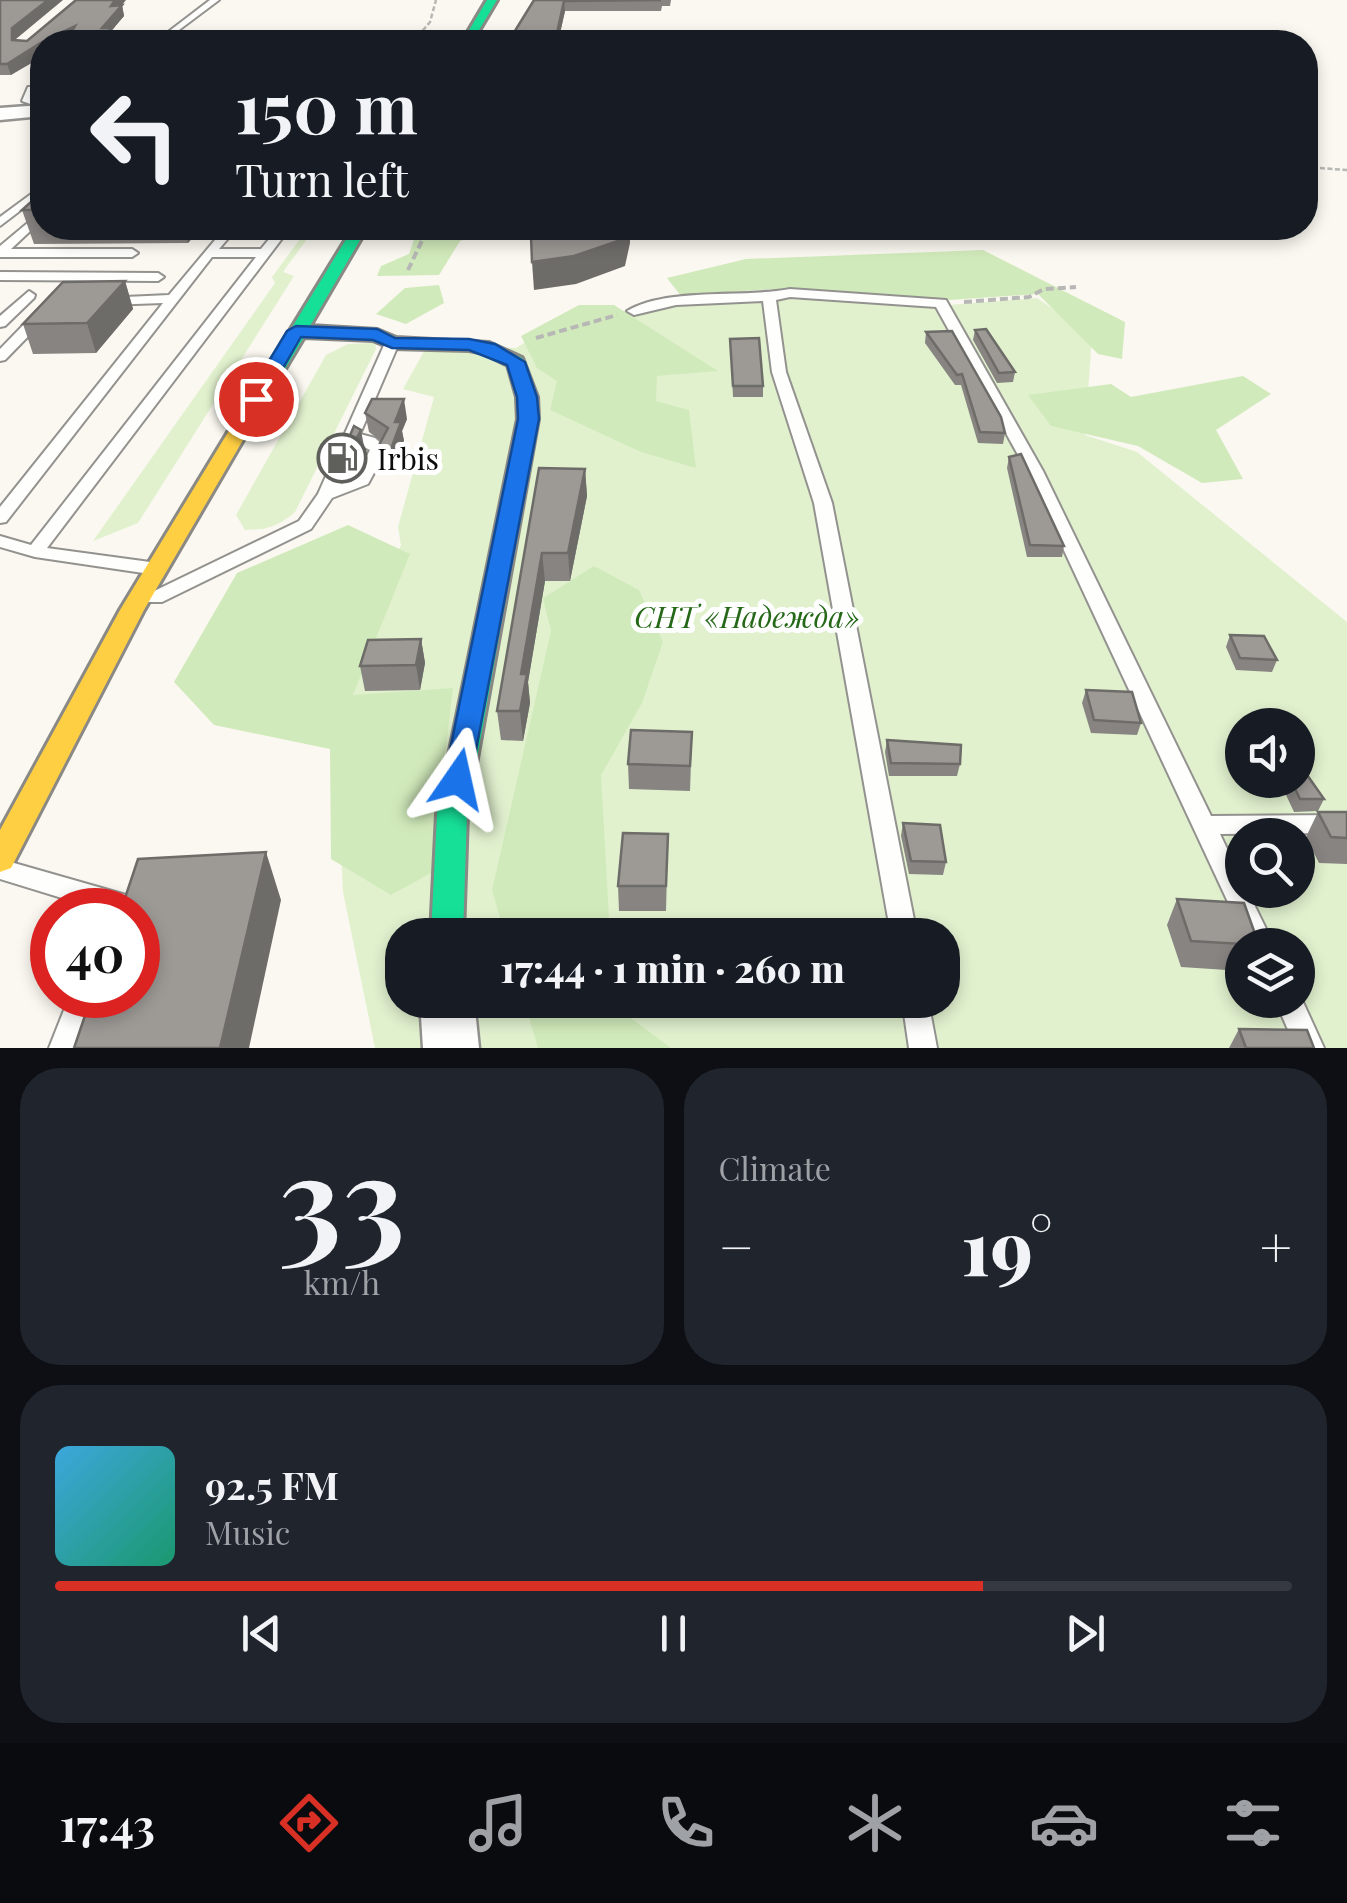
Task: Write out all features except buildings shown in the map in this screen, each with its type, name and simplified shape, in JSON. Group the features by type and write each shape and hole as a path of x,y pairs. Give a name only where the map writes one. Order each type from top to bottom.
{"main road":[{"path":"474,30 492,0"},
{"path":"0,859 132,610 353,240"},
{"path":"296,331 377,335 392,343 469,345 504,354 520,370 527,397 528,419 452,814 448,918"}],"street":[{"path":"0,114 30,110"},
{"path":"449,1018 450,1048"}],"lane":[{"path":"175,30 215,0"},
{"path":"30,90 25,99 30,102"},
{"path":"0,223 30,199"},
{"path":"0,253 30,225"},
{"path":"0,518 221,240"},
{"path":"36,552 274,240"},
{"path":"0,253 132,253"},
{"path":"209,253 264,253"},
{"path":"0,276 158,276"},
{"path":"634,311 676,301 790,294 942,304 1035,471 1253,928"},
{"path":"0,323 29,295"},
{"path":"769,298 779,372 822,503 901,918"},
{"path":"92,302 172,299"},
{"path":"0,357 52,303"},
{"path":"132,610 206,570 305,525 326,494 392,343"},
{"path":"326,494 362,480 379,450 368,441 350,436"},
{"path":"0,541 36,552 157,569"},
{"path":"1204,824 1347,824"},
{"path":"0,869 67,888"},
{"path":"63,1048 74,1018"},
{"path":"918,1018 923,1048"},
{"path":"1296,1018 1310,1048"}],"path":[{"path":"423,30 430,22 436,0"},
{"path":"1318,168 1347,170"},
{"path":"408,270 422,240"},
{"path":"942,304 1029,297 1044,289 1076,287"},
{"path":"538,337 634,311"}],"green space":[{"path":"299,240 306,240 283,272 294,276 138,523 93,541 275,283 272,277"},
{"path":"414,240 463,240 439,275 377,276 381,266 409,254"},
{"path":"983,250 1125,322 1122,359 1098,354 1038,294 950,300 770,289 681,296 667,278 746,259"},
{"path":"439,285 444,303 406,324 376,314 405,288"},
{"name":"СНТ «Надежда»","path":"1037,298 1092,336 1085,435 1137,452 1347,622 1347,1048 375,1048 343,892 334,702 401,545 398,527 434,397 403,389 427,346 516,348 545,330 676,299 918,300 936,306"},
{"path":"579,305 614,305 718,371 657,376 656,401 689,410 696,468 641,452 550,410 557,381 537,368 521,336"},
{"path":"375,343 376,349 295,512 272,526 245,530 236,515 326,355 348,344"},
{"path":"1243,376 1271,394 1216,430 1243,479 1202,483 1138,446 1051,426 1028,395 1111,384 1131,397"},
{"path":"348,525 410,554 353,695 453,688 431,873 391,895 331,859 330,749 214,725 174,682 237,573"},
{"path":"594,566 639,590 663,642 642,703 601,775 609,918 500,918 492,890 551,631 543,598"},
{"path":"529,1018 631,1018 671,1048 538,1048"}],"traffic: fast":[{"path":"474,30 492,0"},
{"path":"273,373 353,240"},
{"path":"296,331 377,335 392,343 489,348 516,362 527,397 528,419 452,814 448,918"}],"traffic: slow":[{"path":"0,859 132,610 273,373"}],"place":[{"name":"Irbis","path":"342,458"}],"route":[{"path":"256,399 296,331 377,335 392,343 469,345 489,348 516,362 527,397 528,419 458,779"}]}
